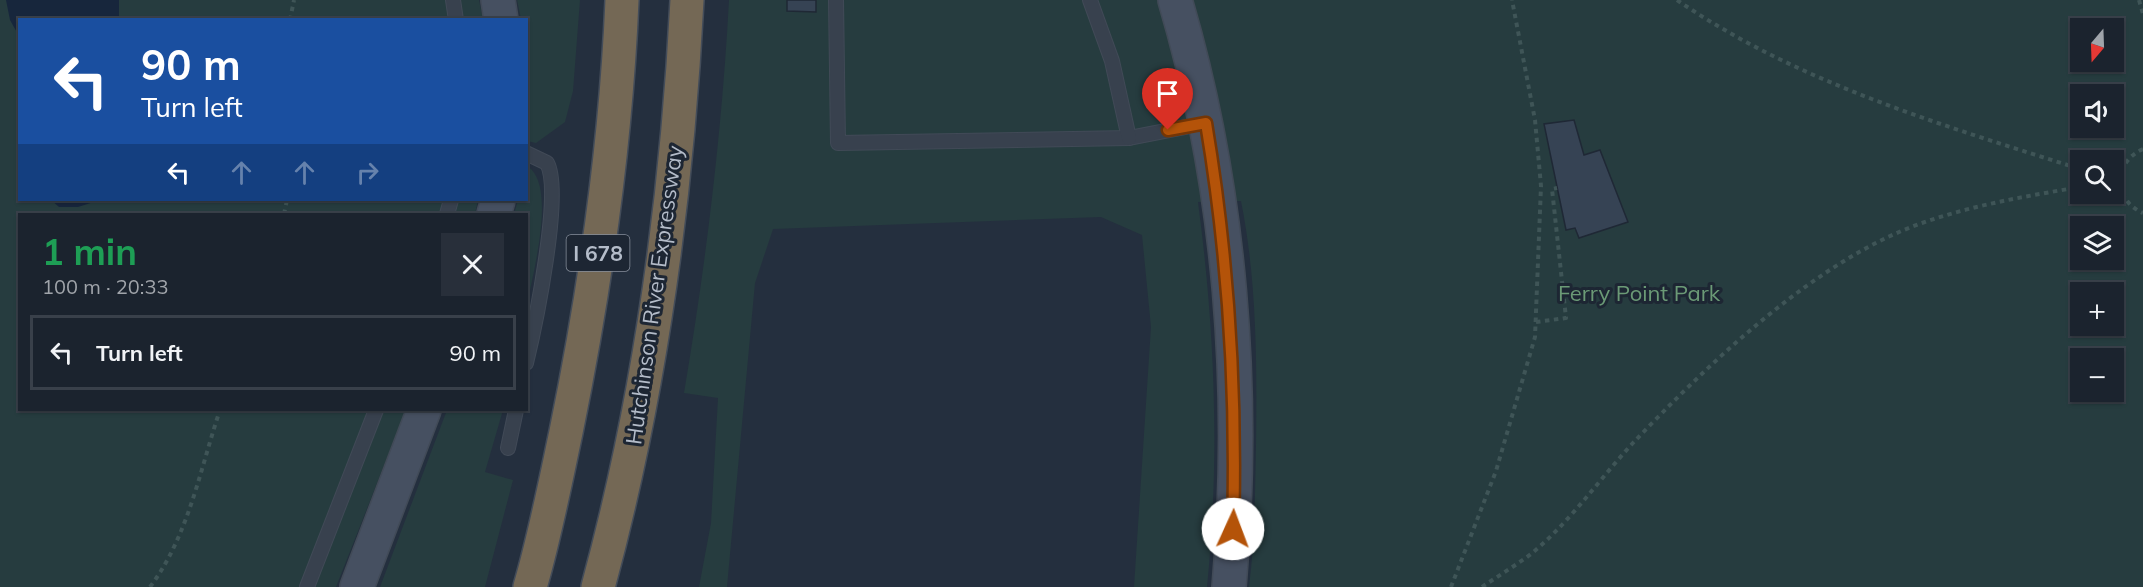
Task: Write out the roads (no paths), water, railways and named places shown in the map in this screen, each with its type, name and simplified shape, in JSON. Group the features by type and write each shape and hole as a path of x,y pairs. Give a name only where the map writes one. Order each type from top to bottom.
{"highway":[{"name":"I 678","path":"530,587 561,456 593,289 614,122 622,0"},
{"name":"Hutchinson River Expressway","path":"598,587 629,464 656,312 678,133 687,0"}],"street":[{"path":"498,0 501,18"},
{"path":"1175,0 1206,123 1223,237 1232,331 1235,470 1229,587"},
{"path":"357,587 424,411"}],"lane":[{"path":"453,0 456,18"},
{"path":"836,0 838,143 1129,138 1206,123"},
{"path":"1090,0 1112,61 1129,138"},
{"path":"528,154 547,163 553,181 542,277 528,352"},
{"path":"307,587 376,411"},
{"path":"508,448 516,411"}],"water":[{"path":"6,0 119,0 119,18 18,18 18,34 10,20"},
{"path":"52,201 97,201 78,207 59,207"}],"park label":[{"name":"Ferry Point Park","path":"1639,293"}]}
